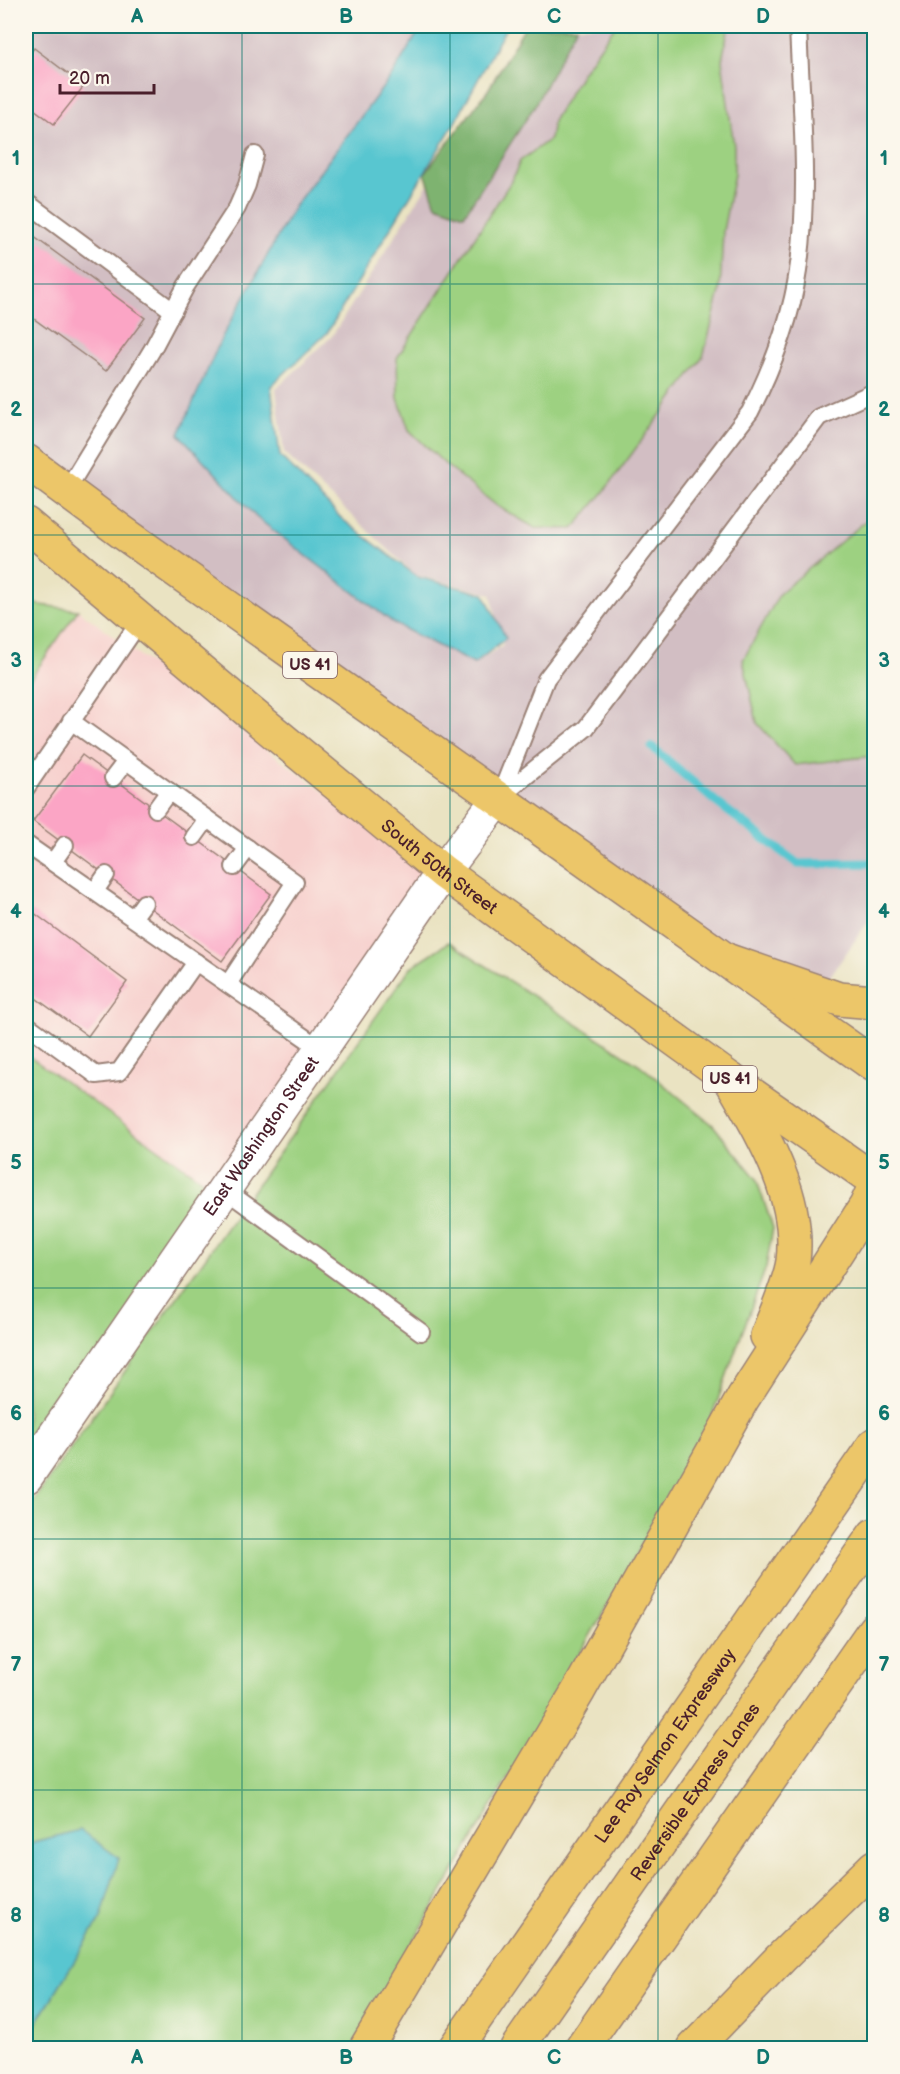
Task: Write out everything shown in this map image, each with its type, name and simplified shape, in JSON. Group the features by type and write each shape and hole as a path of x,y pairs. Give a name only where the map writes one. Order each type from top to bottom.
{"main road":[{"name":"US 41","path":"26,461 874,1065"},
{"name":"South 50th Street","path":"26,524 444,872 731,1080 874,1180"},
{"path":"729,961 839,999 874,1002"},
{"path":"731,1080 756,1123 782,1182 791,1214 794,1241 793,1263 743,1398"},
{"path":"366,2049 579,1690 743,1398 866,1206 874,1188"},
{"name":"Lee Roy Selmon Expressway","path":"455,2049 874,1445"},
{"name":"Reversible Express Lanes","path":"516,2049 874,1535"},
{"path":"582,2049 874,1630"},
{"path":"694,2049 781,1958 874,1867"}],"street":[{"name":"East Washington Street","path":"26,1477 444,872 499,798"}],"lane":[{"path":"499,798 546,679 750,412 769,374 784,332 798,272 802,226 798,26"},
{"path":"66,491 152,350 186,286 237,208 247,185 255,155"},
{"path":"26,202 173,311"},
{"path":"499,798 586,728 819,417 874,392"},
{"path":"26,788 140,621"},
{"path":"72,721 295,882 228,984"},
{"path":"114,778 126,761"},
{"path":"156,809 169,791"},
{"path":"194,837 207,819"},
{"path":"53,862 65,845"},
{"path":"234,867 248,848"},
{"path":"28,849 53,862 321,1049"},
{"path":"95,891 106,875"},
{"path":"133,918 144,903"},
{"path":"176,948 186,934"},
{"path":"26,1024 96,1075 119,1072 196,962"},
{"path":"224,1189 421,1332"}],"shaded area":[{"path":"26,26 422,26 392,75 294,207 222,337 179,434 395,624 477,662 503,645 491,594 416,575 284,453 276,389 332,336 528,26 874,26 874,913 803,1015 26,475"},
{"path":"78,610 442,879 219,1192 26,1054 26,685"}],"green space":[{"path":"525,26 577,26 534,107 464,215 436,205 425,173 488,90"},
{"path":"615,26 729,26 722,60 734,146 734,174 723,231 720,292 703,357 603,493 573,529 535,528 497,506 447,466 409,430 398,398 397,358 512,180 520,161 550,139 553,121 582,73"},
{"path":"874,514 874,756 795,765 757,723 743,660 780,593"},
{"path":"26,603 78,610 26,685"},
{"path":"449,942 640,1065 713,1125 756,1178 773,1228 766,1267 704,1438 352,2048 26,2048 26,1511 411,967"},
{"path":"26,1054 219,1192 26,1468"}],"water":[{"path":"422,26 507,26 454,124 327,333 271,386 280,456 342,519 418,577 484,594 506,638 474,664 395,624 256,517 179,434 222,337 294,207 392,75"},
{"path":"80,1830 119,1858 101,1918 26,2040 26,1850 33,1842"}],"building":[{"path":"34,48 84,86 54,124 26,103 26,58"},
{"path":"26,231 145,318 106,371 26,313"},
{"path":"82,755 271,894 222,961 33,821"},
{"path":"26,907 127,982 88,1036 26,991"}],"waterway":[{"path":"652,747 716,802 798,864 874,863"}]}
